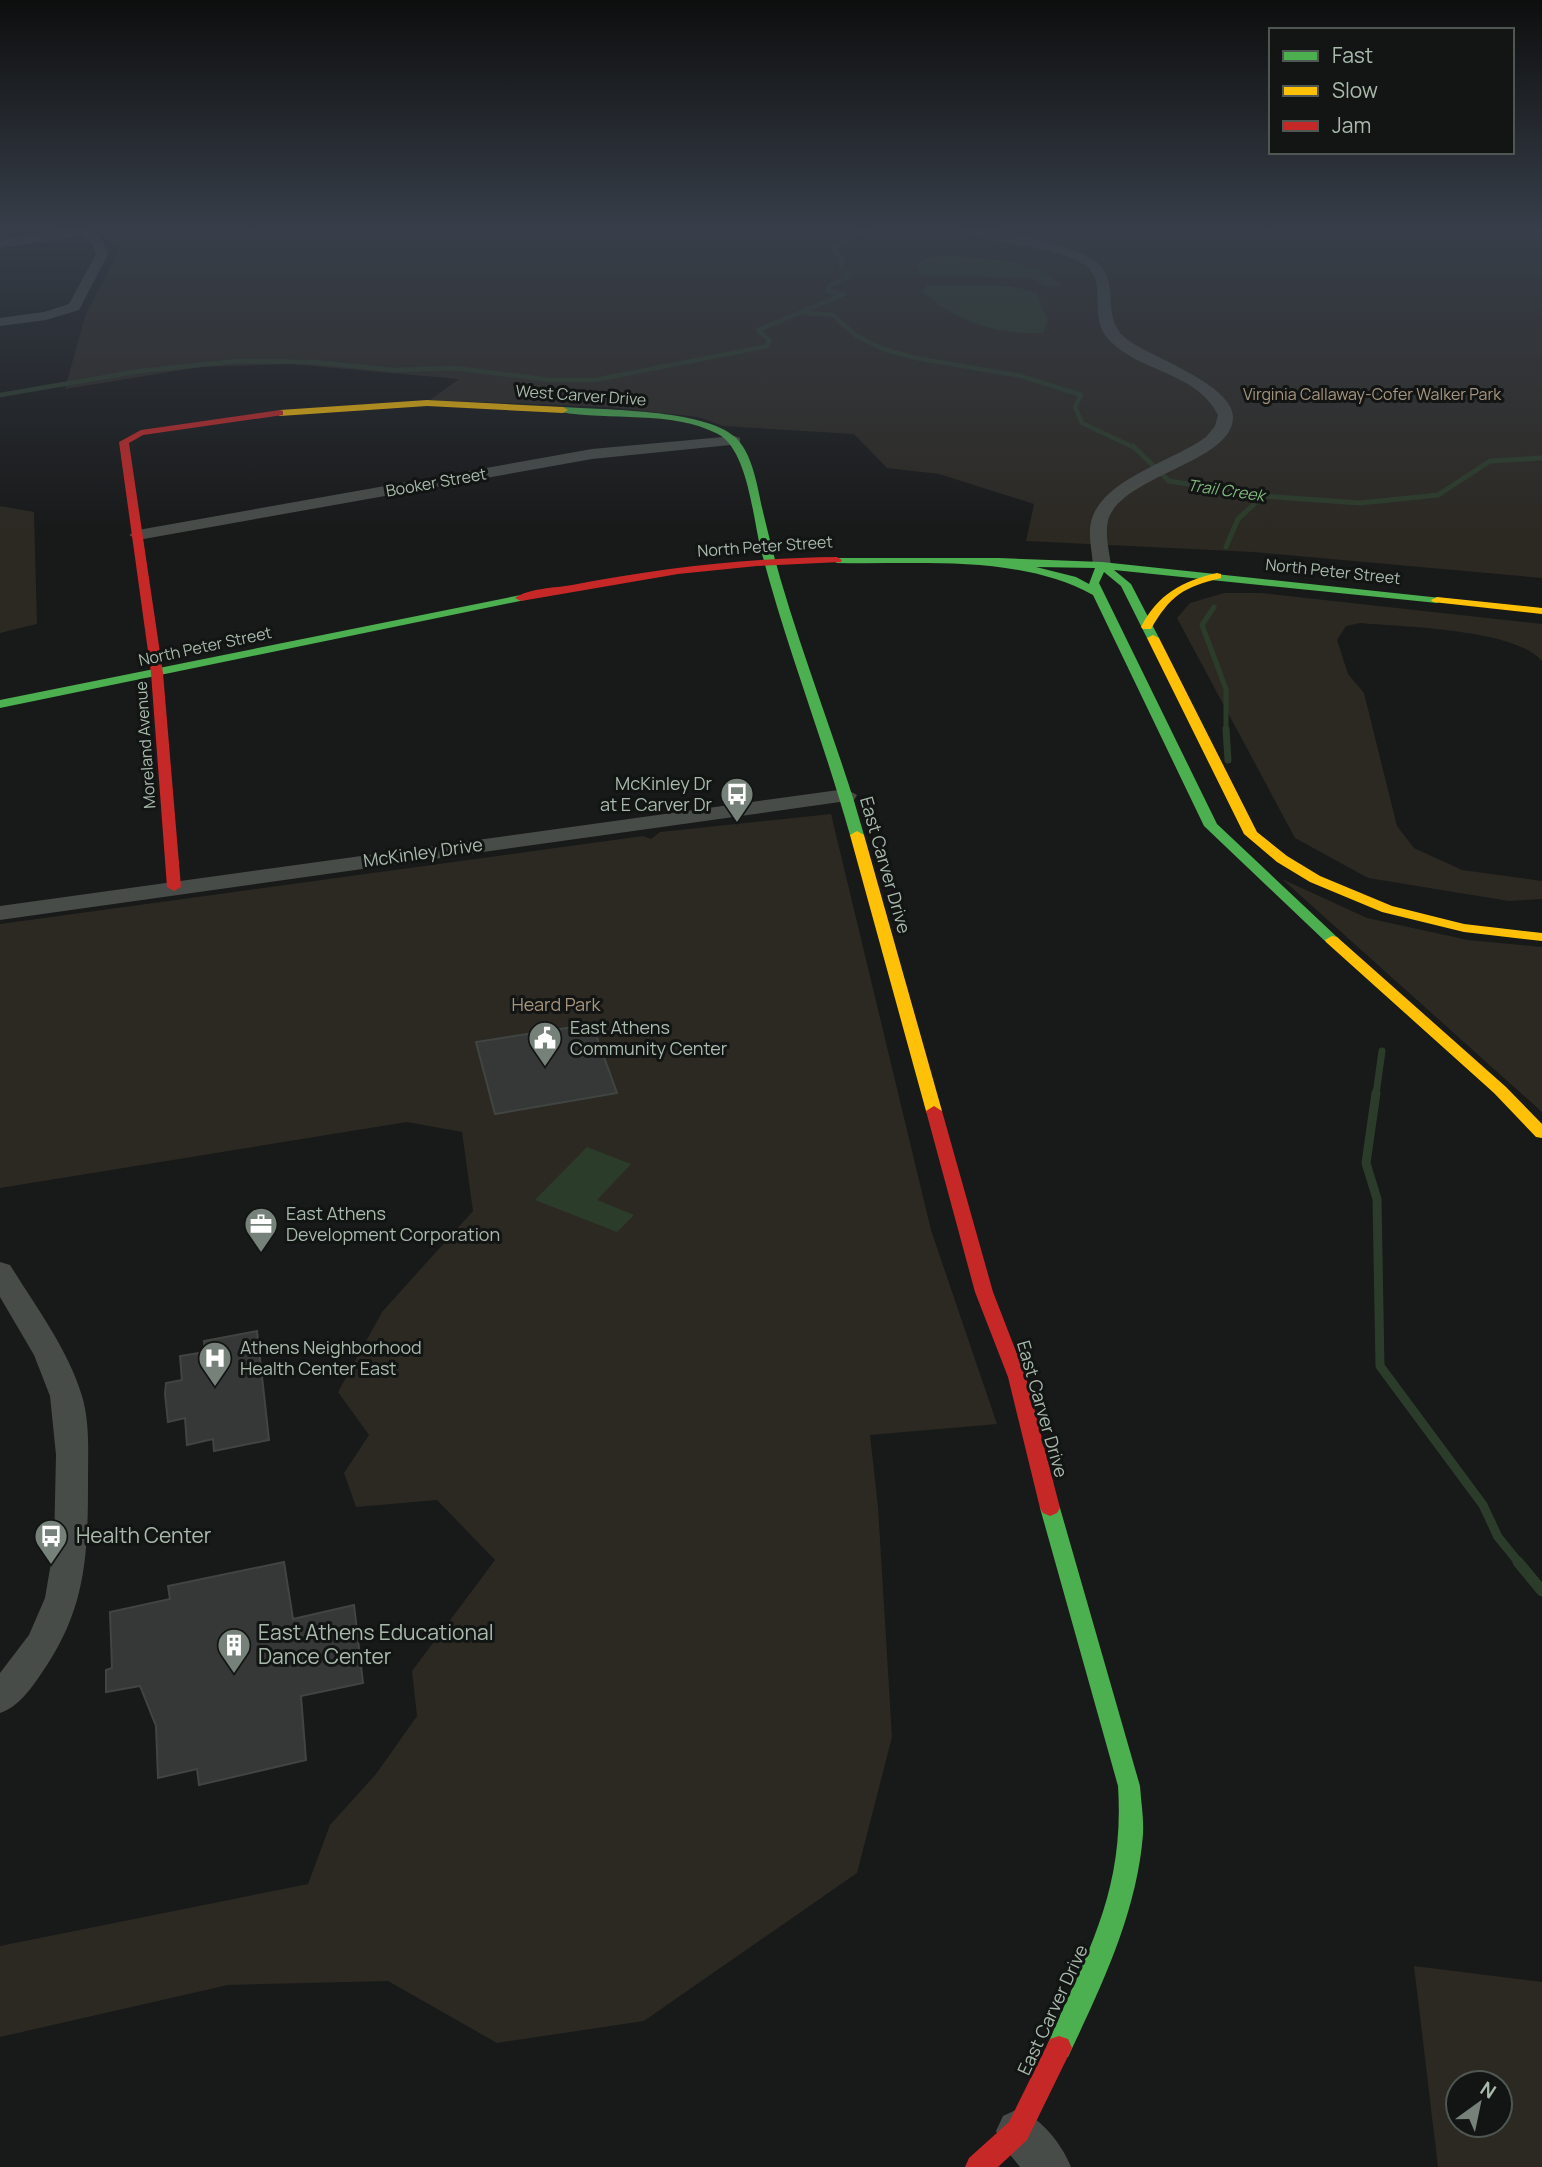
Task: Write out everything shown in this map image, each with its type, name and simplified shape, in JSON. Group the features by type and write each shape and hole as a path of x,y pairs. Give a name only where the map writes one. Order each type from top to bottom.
{"main road":[{"name":"West Carver Drive","path":"130,436 251,417 397,404 554,409 660,419 712,428 734,441"},
{"name":"Moreland Avenue","path":"130,436 124,442 157,673 174,887"},
{"path":"734,441 751,484 769,560"},
{"name":"North Peter Street","path":"0,704 563,589 696,567 769,560 999,561 1102,565 1542,611"},
{"name":"East Carver Drive","path":"769,560 846,795 985,1292 1017,1377 1041,1476 1129,1786 1131,1834 1118,1901 1098,1968 1018,2131 978,2167"},
{"path":"999,561 1072,579 1098,593"},
{"path":"1542,937 1480,932 1405,915 1326,887 1277,858 1251,834 1126,584 1102,565 1094,583 1098,593 1211,826 1315,925 1500,1090 1542,1133"},
{"path":"1147,627 1153,607 1168,593 1194,580 1217,576"}],"street":[{"path":"1102,565 1100,518 1117,496 1196,450 1223,428 1224,411 1216,397 1202,386 1148,359 1116,338 1109,329"},
{"name":"Booker Street","path":"138,535 592,454 734,441"},
{"name":"McKinley Drive","path":"0,913 846,795"},
{"path":"0,1272 52,1360 63,1385 72,1422 72,1557 63,1602 45,1644 0,1698"},
{"path":"1018,2131 1049,2167"}],"green space":[{"name":"Virginia Callaway-Cofer Walker Park","path":"81,329 1542,329 1542,578 1253,552 1026,541 1034,504 939,474 887,468 854,434 723,426 698,417 608,407 430,400 459,379 290,364 200,367 65,389"},
{"path":"0,506 34,512 37,624 0,633"},
{"path":"1224,593 1262,593 1542,624 1542,661 1528,650 1508,642 1429,628 1360,623 1346,626 1337,640 1348,674 1364,693 1397,826 1414,848 1462,870 1542,881 1542,899 1509,901 1368,878 1295,838 1177,618 1190,603"},
{"name":"Heard Park","path":"831,814 931,1230 997,1424 870,1435 878,1507 892,1737 857,1873 644,2021 497,2043 388,1981 228,1985 0,2037 0,1946 308,1884 330,1825 376,1774 417,1716 412,1671 495,1560 437,1500 356,1507 344,1473 369,1435 338,1392 382,1312 473,1211 462,1132 407,1122 0,1188 0,924 643,836 651,839 660,832"},
{"path":"1282,879 1367,918 1468,940 1542,947 1542,1112"},
{"path":"1414,1966 1542,1982 1542,2167 1438,2167"}],"shaded area":[{"path":"995,329 1045,329 1043,333"},
{"path":"587,1147 631,1164 597,1200 634,1215 617,1232 535,1200"}],"building":[{"name":"East Athens Community Center","path":"592,1024 617,1093 495,1114 476,1042"},
{"name":"Athens Neighborhood Health Center East","path":"257,1331 269,1440 214,1451 213,1439 187,1445 185,1418 168,1422 165,1394 166,1383 182,1380 180,1356 205,1352 204,1341"},
{"name":"East Athens Educational Dance Center","path":"284,1562 293,1619 354,1605 363,1683 301,1696 306,1760 199,1785 197,1769 158,1778 156,1726 140,1686 106,1692 106,1670 112,1668 110,1612 170,1599 168,1586"}],"waterway":[{"name":"Trail Creek","path":"0,395 140,371 239,361 313,362 394,370 454,368 550,380 595,380 768,346 769,340 758,330 760,329"},
{"name":"Trail Creek","path":"849,329 883,349 916,358 1021,376 1081,395 1075,407 1082,423 1135,448"},
{"name":"Trail Creek","path":"1133,446 1169,481 1263,496"},
{"name":"Trail Creek","path":"1263,496 1360,503 1438,495 1490,461 1542,458"},
{"path":"1226,547 1238,519 1263,496"},
{"path":"1214,607 1202,625 1226,689 1226,729"},
{"path":"1226,729 1228,760"},
{"path":"1376,1094 1382,1051"},
{"path":"1376,1093 1366,1163 1377,1199 1380,1366 1483,1505 1498,1537 1520,1564"},
{"path":"1518,1562 1542,1591"}],"traffic: fast":[{"path":"563,410 679,420 721,431 733,440 745,464 770,562 857,835"},
{"path":"837,560 1102,565 1437,600"},
{"path":"999,561 1072,579 1098,593"},
{"path":"1153,638 1126,584 1102,565 1094,583 1098,593 1211,826 1332,940"},
{"path":"0,704 521,598"},
{"path":"1050,1508 1129,1786 1131,1823 1127,1863 1114,1918 1105,1945 1059,2048"}],"traffic: slow":[{"path":"280,413 427,403 563,410"},
{"path":"1147,627 1166,598 1194,582 1217,576"},
{"path":"1437,600 1542,611"},
{"path":"1153,638 1251,834 1282,859 1315,879 1387,909 1464,928 1542,937"},
{"path":"857,835 934,1111"},
{"path":"1332,940 1500,1090 1542,1133"}],"traffic: jam":[{"path":"174,887 157,673 124,442 141,433 280,413"},
{"path":"521,598 599,583 717,566 837,560"},
{"path":"934,1111 984,1292 1017,1377 1050,1508"},
{"path":"978,2167 1018,2131 1059,2048"}],"place":[{"name":"McKinley Dr at E Carver Dr","path":"737,824"},
{"name":"East Athens Community Center","path":"545,1068"},
{"name":"East Athens Development Corporation","path":"261,1254"},
{"name":"Athens Neighborhood Health Center East","path":"215,1388"},
{"name":"Health Center","path":"51,1566"},
{"name":"East Athens Educational Dance Center","path":"234,1675"}]}
